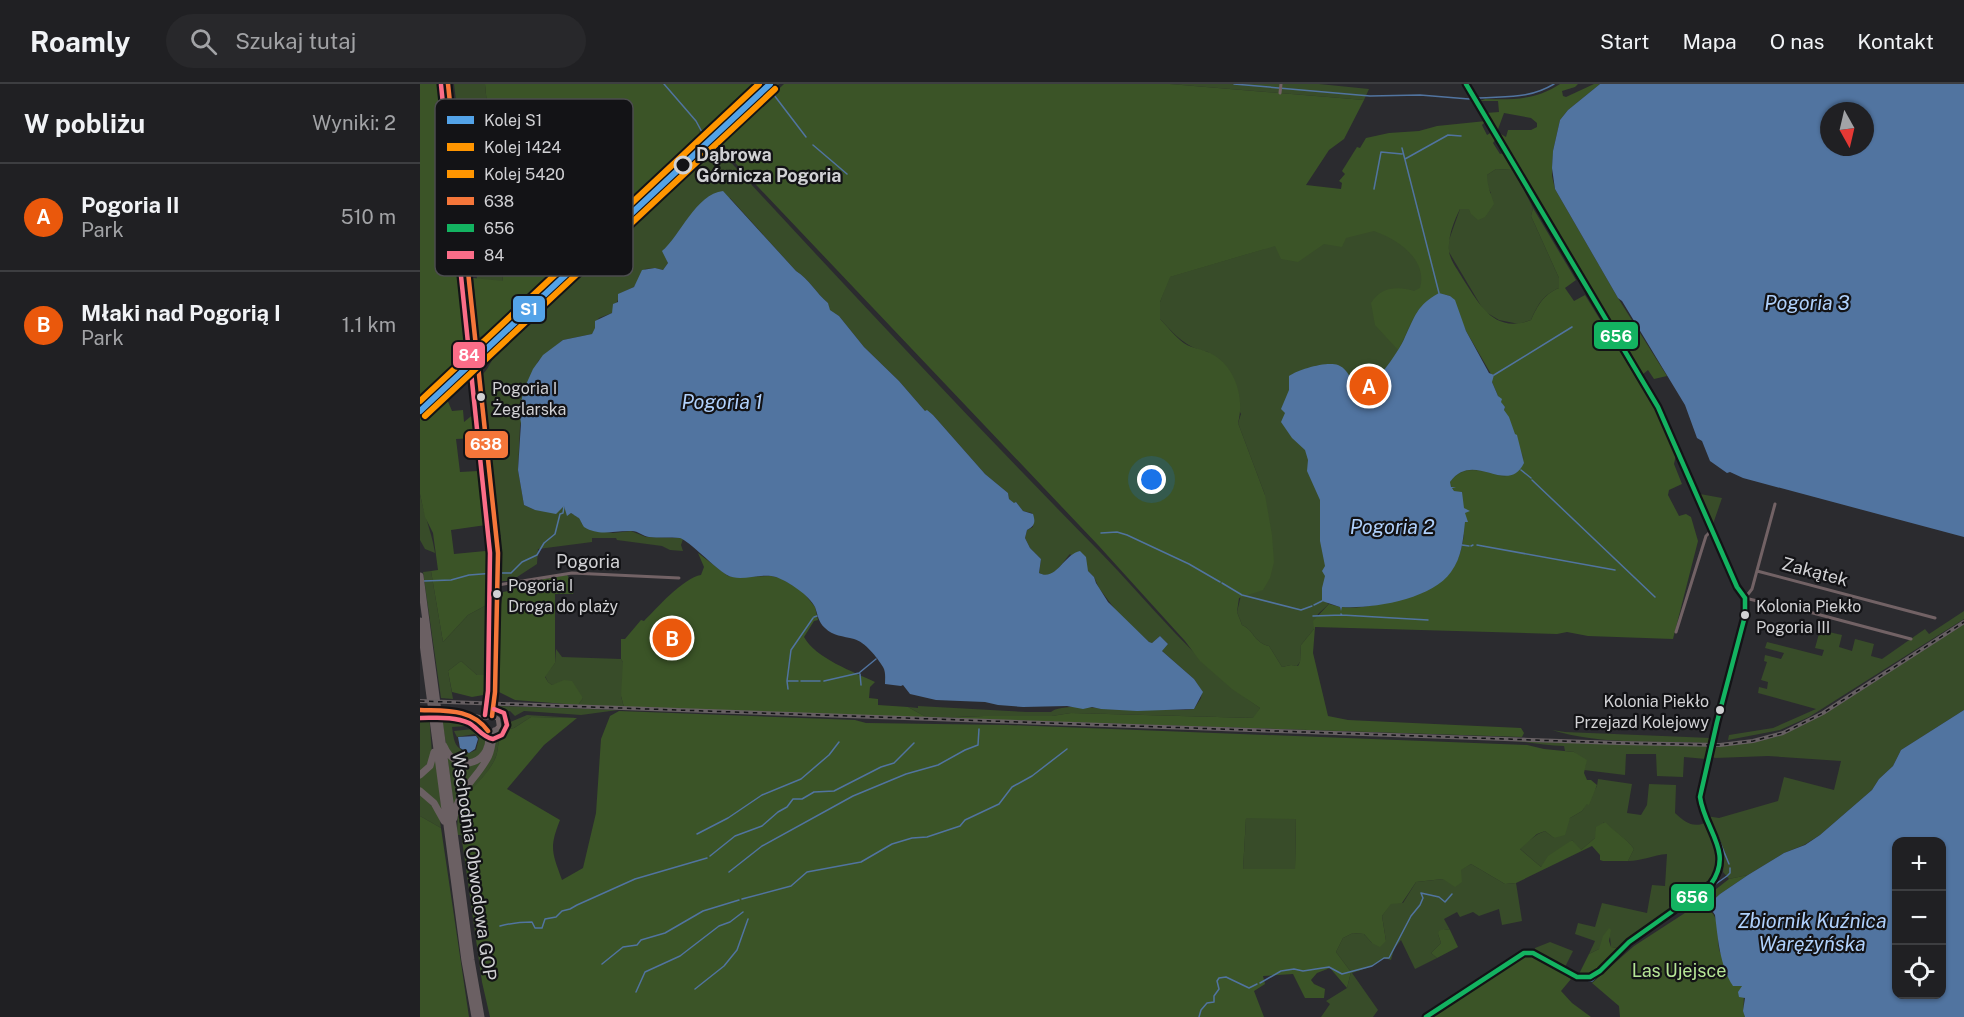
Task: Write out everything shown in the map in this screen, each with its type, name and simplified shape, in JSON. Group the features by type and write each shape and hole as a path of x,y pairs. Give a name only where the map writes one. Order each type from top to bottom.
{"highway":[{"name":"Wschodnia Obwodowa GOP","path":"420,576 475,1017"},
{"name":"Wschodnia Obwodowa GOP","path":"420,621 439,740"},
{"path":"439,740 454,759 472,763 486,750 489,729"},
{"path":"450,827 459,796 488,758 489,729"},
{"path":"420,775 432,764 439,740"},
{"path":"420,791 436,806 450,827"},
{"name":"Wschodnia Obwodowa GOP","path":"450,827 481,1017"}],"main road":[{"path":"421,710 448,711 472,717 497,718 500,723 499,727 489,729 472,717"},
{"path":"489,717 489,729"}],"street":[{"path":"448,84 450,99"},
{"path":"1426,1017 1516,957 1531,953 1577,977 1588,977 1597,973 1629,942 1717,878 1722,860 1701,807 1701,790 1745,618 1745,598 1737,586 1656,404 1466,84"},
{"path":"1280,92 1281,85"},
{"path":"469,276 497,536 498,585 489,717"},
{"path":"1745,598 1752,590 1775,504"},
{"path":"1676,632 1706,536 1712,530"},
{"name":"Zakątek","path":"1757,571 1935,618"},
{"name":"Pogoria","path":"498,585 572,573 679,578"},
{"path":"1745,598 1794,608 1911,639"}],"green space":[{"path":"420,84 447,84 449,99 435,99 435,276 468,276 473,326 467,333 468,352 420,405"},
{"path":"454,84 485,84 486,99 456,99"},
{"path":"485,84 760,84 709,133 700,130 698,140 633,202 633,99 486,99"},
{"path":"760,84 766,84 709,138 707,136 633,209 633,201 691,147 701,130 708,133"},
{"path":"772,84 779,84 717,142 712,142 714,141 711,140"},
{"path":"784,84 1170,84 1364,100 1344,139 1329,150 1306,185 1341,189 1342,183 1339,181 1345,174 1342,171 1357,147 1360,148 1366,138 1389,133 1419,131 1437,126 1486,121 1482,125 1487,135 1492,132 1496,139 1493,143 1500,154 1504,153 1514,170 1496,169 1487,175 1494,204 1485,217 1478,220 1469,209 1460,209 1450,234 1450,257 1482,307 1490,314 1507,323 1531,320 1542,301 1559,288 1559,278 1531,216 1533,208 1576,280 1565,288 1574,301 1585,295 1654,407 1676,455 1674,464 1682,484 1669,490 1668,495 1679,516 1686,514 1691,517 1698,541 1673,639 1588,636 1567,632 1557,634 1315,627 1313,653 1328,716 1348,720 1521,728 1524,733 1522,737 939,718 1052,716 1071,713 1253,718 1260,708 1232,689 1200,661 1185,641 1098,545 724,151 722,144","holes":["1374,231 1409,252 1415,259 1421,278 1420,288 1414,291 1390,289 1375,298 1371,303 1375,325 1398,350 1423,304 1439,293 1450,296 1466,331 1491,374 1492,382 1505,407 1504,410 1524,458 1505,477 1475,470 1462,472 1450,482 1454,491 1463,492 1461,495 1464,508 1469,511 1465,513 1464,533 1456,563 1439,583 1411,596 1373,605 1342,607 1341,610 1340,607 1329,604 1313,621 1314,629 1301,645 1298,666 1282,667 1269,646 1260,642 1242,625 1237,612 1239,598 1263,590 1270,578 1274,562 1265,495 1238,423 1240,403 1236,383 1226,365 1219,358 1188,345 1172,333 1160,319 1160,302 1170,277 1275,246 1281,259 1298,262 1324,244 1342,247 1346,238"]},
{"path":"1170,84 1319,84 1369,89 1364,100"},
{"path":"1560,84 1578,84 1562,91 1563,96 1566,97 1594,84 1600,84 1568,110 1560,120 1553,151 1552,176 1555,189 1618,298 1667,376 1654,379 1648,370 1642,375 1499,133 1506,137 1508,130 1531,130 1537,127 1537,123 1531,118 1504,113 1497,132 1486,113 1499,112 1498,101 1480,101 1533,96"},
{"path":"711,143 716,144 633,221 633,213 662,186 664,187"},
{"path":"715,151 724,155 1175,633 1216,673 1260,708 1254,718 1071,713 1052,716 928,718 908,707 1027,712 1051,712 1060,708 1075,707 1185,710 1194,709 1201,698 1202,691 1194,679 1161,650 1168,644 1160,636 1152,643 1149,642 1117,612 1099,588 1094,577 1070,554 1053,573 1044,575 1039,573 1041,559 1030,548 1025,538 1027,530 1033,527 1032,513 1023,511 1016,502 1014,504 1009,499 1008,493 985,474 933,415 925,411 899,381 864,347 839,316 829,310 828,303 730,198 687,223 669,247 664,249 668,263 663,270 645,269 634,287 621,293 612,313 599,318 592,334 563,340 538,361 520,426 518,470 524,505 535,510 564,506 568,515 571,513 580,518 582,524 599,531 613,533 631,531 646,537 681,538 683,539 681,545 683,551 616,538 592,538 592,542 538,549 537,564 511,581 501,581 499,537 501,536 483,374 500,349 578,276 633,276 633,225 711,152"},
{"path":"1373,153 1530,460 1473,523 1413,596 1385,603 1327,603 1329,604 1318,614 1314,629 1301,645 1300,662 1297,666 1282,667 1269,646 1260,642 1242,625 1237,612 1265,495 1238,423 1241,414 1208,352 1187,344 1160,319 1160,302 1169,277 1264,249 1341,189"},
{"path":"1496,169 1514,170 1533,208 1531,216 1559,278 1559,288 1542,301 1531,320 1519,324 1499,320 1484,311 1449,252 1449,240 1460,209 1469,209 1491,193 1487,186 1487,175"},
{"path":"477,276 503,276 503,282 477,279"},
{"path":"503,276 554,276 499,328 479,338 473,278 503,281"},
{"path":"554,276 561,276 480,352 478,348 480,344 483,344"},
{"path":"566,276 574,276 490,355 484,366 481,366 480,356"},
{"path":"444,392 452,411 463,410 464,422 480,409 493,524 451,530 454,554 496,550 494,601 468,615 443,642 431,571 438,570 433,533 425,517 420,494 420,415","holes":["475,438 478,471 460,472 456,439"]},
{"path":"420,494 435,553 425,549 420,540"},
{"path":"1700,494 1722,498 1713,524 1711,523"},
{"path":"698,553 728,576 771,576 780,578 801,590 815,607 818,620 814,621 804,637 809,645 836,664 875,682 870,687 869,698 878,699 878,705 908,707 928,718 624,707 621,696 623,662 621,639 625,639 641,620 644,621 678,587 701,575 704,567"},
{"path":"431,571 443,642 468,615 494,601 490,675 477,675 461,661 448,671 453,699 441,698 423,572"},
{"path":"709,572 621,696 624,707 578,705 583,698 560,684 552,685 548,682 545,676 555,663 556,649 562,657 621,659 623,662 655,615 692,579"},
{"path":"567,575 573,584 574,591 573,594 555,594 555,663 545,677 552,685 564,680 572,681 583,698 578,705 515,700 497,691 500,611 503,592 512,590 510,585"},
{"path":"1964,611 1964,619 1809,717 1780,730 1728,740 1729,735 1773,728 1816,709 1758,693 1759,687 1767,689 1768,682 1761,680 1767,662 1764,661 1765,655 1781,659 1784,653 1765,648 1767,642 1822,656 1824,650 1815,648 1820,630 1842,635 1839,647 1852,651 1855,639 1874,644 1871,656 1882,659 1925,629 1929,634"},
{"path":"1964,624 1964,710 1901,750 1893,766 1879,779 1872,790 1820,835 1748,875 1729,879 1723,872 1721,850 1706,816 1719,818 1778,801 1784,777 1834,790 1841,761 1768,756 1715,758 1711,756 1714,746 1771,738 1803,725"},
{"path":"461,661 477,675 490,675 489,694 472,697 452,692 448,671"},
{"path":"496,705 618,710 581,715 524,711 515,716 510,711 497,711"},
{"path":"619,711 855,720 866,723 1007,725 1527,745 1574,752 1587,760 1584,773 1587,780 1597,785 1589,805 1587,804 1582,811 1570,818 1565,835 1554,838 1545,831 1537,834 1520,849 1541,867 1548,856 1572,840 1581,850 1595,838 1596,827 1605,822 1634,849 1628,861 1603,861 1600,860 1600,855 1592,846 1516,883 1505,884 1471,864 1461,870 1462,882 1455,887 1443,879 1416,882 1402,903 1391,904 1382,916 1386,941 1380,947 1372,943 1364,934 1353,933 1343,938 1336,952 1351,972 1347,988 1330,968 1317,973 1311,980 1325,989 1324,998 1305,998 1293,974 1263,976 1265,984 1254,991 1264,1017 490,1017 482,982 460,826 462,806 494,761 504,730 514,728 531,717 577,718 544,745 507,789 560,820 554,837 553,850 562,880 583,868 596,813 601,739 610,716","holes":["1246,818 1296,819 1295,869 1243,869"]},
{"path":"420,712 423,718 426,717 425,713 429,713 432,754 431,759 420,773"},
{"path":"441,713 445,713 446,720 449,719 446,716 448,717 448,713 471,718 466,726 452,727 454,740 460,749 469,753 476,750 479,738 475,734 457,737 454,731 473,729 472,726 469,727 473,719 483,727 486,731 486,741 479,757 465,761 451,754 446,744"},
{"path":"527,715 577,718 531,717 514,728 504,730 494,761 464,801 460,820 461,835 457,835 458,805 486,764 495,734 503,725"},
{"path":"1552,730 1711,738 1710,743 1610,740 1570,735"},
{"path":"1512,741 1709,746 1706,759 1684,757 1683,777 1657,776 1656,754 1626,754 1625,775 1584,770 1586,763 1574,752 1565,751 1564,746"},
{"path":"489,750 454,809 447,754 464,765"},
{"path":"436,759 442,813 420,789 420,777"},
{"path":"1598,779 1632,784 1627,813 1641,815 1647,805 1649,784 1676,785 1675,813 1689,823 1696,825 1705,823 1715,845 1718,867 1711,881 1617,948 1611,947 1610,937 1599,949 1589,954 1595,941 1575,934 1578,923 1595,927 1602,903 1647,913 1652,885 1665,886 1667,854 1628,861 1634,849 1604,822 1595,838 1580,851 1572,840 1541,867 1519,848 1545,831 1554,838 1570,818 1582,811 1597,786"},
{"path":"420,793 439,814 441,828 420,816"},
{"path":"420,816 441,828 469,1017 420,1017"},
{"path":"1246,818 1296,818 1295,869 1243,869"},
{"path":"1471,864 1505,884 1516,883 1522,921 1502,925 1499,909 1479,916 1473,912 1460,917 1457,912 1444,919 1450,930 1443,929 1438,934 1441,943 1431,953 1437,958 1415,969 1401,940 1394,949 1391,960 1384,958 1370,967 1352,973 1378,1010 1373,1017 1321,1017 1330,1004 1326,1001 1347,988 1351,972 1336,952 1343,938 1353,933 1364,934 1372,943 1386,941 1382,916 1391,903 1403,903 1416,882 1443,879"},
{"name":"Las Ujejsce","path":"1748,875 1720,894 1710,911 1716,919 1720,952 1743,988 1745,1017 1620,1017 1619,1006 1592,983 1634,946 1688,911 1729,879"},
{"path":"1609,928 1611,947 1617,948 1593,973 1579,974 1589,954 1599,949 1603,936"},
{"path":"1443,929 1450,930 1458,947 1437,958 1431,953 1441,943 1438,934"},
{"path":"1550,942 1573,951 1565,967 1535,950"},
{"name":"Las Ujejsce","path":"1524,954 1543,960 1571,979 1561,991 1572,1003 1591,1017 1429,1017"}],"water":[{"name":"Pogoria 3","path":"1600,84 1964,84 1964,537 1743,478 1730,472 1727,473 1710,461 1702,441 1697,438 1685,405 1618,298 1555,189 1552,168 1553,151 1560,120 1568,110"},
{"name":"Pogoria 1","path":"723,191 828,303 830,310 839,316 864,347 899,381 925,411 933,415 985,474 1008,493 1009,499 1016,502 1023,511 1033,514 1034,524 1027,530 1025,538 1030,548 1041,559 1039,573 1050,574 1074,553 1080,551 1086,557 1088,571 1108,602 1149,642 1152,643 1160,636 1168,644 1162,651 1194,679 1203,692 1194,709 1137,711 1092,707 1083,709 1067,706 1023,707 985,702 936,700 910,694 903,685 885,684 884,669 870,650 854,639 828,631 821,623 815,607 808,598 781,579 770,576 732,577 680,538 649,537 632,531 596,532 584,527 579,518 571,513 567,516 564,506 556,514 535,510 524,505 518,470 521,423 519,411 524,389 533,369 543,355 563,340 592,334 595,321 612,313 613,304 618,302 618,294 634,287 642,270 655,268 663,270 668,263 662,251 697,207 713,194"},
{"name":"Pogoria 2","path":"1439,293 1455,300 1466,331 1489,373 1494,375 1492,382 1517,435 1524,463 1517,472 1509,476 1469,470 1459,473 1450,482 1451,487 1456,487 1452,488 1454,491 1462,492 1464,508 1470,511 1465,513 1468,522 1465,522 1458,560 1442,581 1430,589 1401,600 1369,606 1342,607 1341,611 1340,607 1322,601 1325,576 1322,571 1325,566 1320,541 1320,500 1307,471 1308,460 1305,450 1292,438 1281,422 1285,413 1281,409 1289,390 1289,376 1313,366 1338,365 1346,371 1352,381 1354,388 1351,396 1355,399 1369,388 1390,362 1421,307"},
{"name":"Zbiornik Kuźnica Warężyńska","path":"1964,710 1964,1017 1745,1017 1743,1011 1745,998 1739,997 1738,992 1742,986 1733,986 1722,961 1715,915 1713,912 1703,910 1720,894 1748,875 1820,835 1872,790 1879,779 1893,766 1901,750"},
{"path":"476,736 478,739 475,749 469,753 460,748 458,737"}],"waterway":[{"path":"664,84 696,121 703,134"},
{"path":"725,117 761,84"},
{"path":"1234,84 1370,96 1420,95 1469,99"},
{"path":"1479,98 1527,94 1554,84"},
{"path":"774,95 806,137"},
{"path":"1405,159 1448,135 1461,136"},
{"path":"813,145 847,174"},
{"path":"1402,148 1439,293"},
{"path":"1374,189 1381,152 1402,154"},
{"path":"1494,375 1572,327"},
{"path":"1521,470 1531,478"},
{"path":"1532,480 1655,597"},
{"name":"Pogoria","path":"500,573 511,573 522,562 537,555 544,543 555,534 564,506"},
{"path":"1101,533 1117,532 1127,535 1189,564 1220,582"},
{"path":"1462,545 1469,546"},
{"path":"1477,545 1615,570"},
{"name":"Pogoria","path":"424,581 451,580 469,575 495,573"},
{"path":"1222,583 1242,595 1301,610 1312,606"},
{"path":"1314,605 1322,601"},
{"path":"1341,614 1428,620"},
{"path":"1313,616 1342,615"},
{"path":"787,681 791,650 813,618"},
{"path":"824,681 859,673 876,659"},
{"path":"860,674 861,685"},
{"path":"788,689 787,681 798,681"},
{"path":"801,681 820,681"},
{"path":"729,872 762,846 853,796 906,774 938,765 978,745 979,729"},
{"path":"697,834 728,818 762,795 801,779 829,755 839,742"},
{"path":"710,856 735,836 762,826 787,807 793,799 802,799 814,792 834,791 881,767 894,763 914,743"},
{"path":"742,899 791,886 807,872 861,862 892,844 912,838 927,837 960,826 965,820 999,804 1012,787 1032,776 1067,749"},
{"path":"1709,818 1714,830"},
{"path":"1717,835 1729,864"},
{"path":"500,926 532,922 535,928 542,928 545,919 556,917 562,911 635,879 707,858"},
{"path":"1575,978 1592,981 1635,941 1727,876 1730,868"},
{"path":"1260,983 1281,971 1294,969 1303,971 1329,967 1342,974 1372,966 1384,958 1389,958 1411,916 1420,905 1423,898 1421,893 1439,897 1445,902 1452,894"},
{"path":"602,964 623,947 637,945 641,940 665,933 703,911 739,900"},
{"path":"636,992 645,972 680,956 719,926 730,922 743,912"},
{"path":"695,989 724,966 737,950 748,919"},
{"path":"1199,1017 1207,1003 1214,1002 1214,996 1219,989 1217,981 1219,978 1226,977 1249,988 1257,984"}],"railway":[{"path":"420,701 1720,745 1753,741 1783,733 1823,713 1964,622"}],"rail line":[{"name":"5420","path":"633,202 759,84"},
{"name":"S1","path":"633,212 770,84"},
{"name":"1424","path":"633,222 775,89"},
{"name":"5420","path":"420,401 554,276"},
{"name":"S1","path":"420,411 564,276"},
{"name":"1424","path":"425,416 575,276"}],"transit line":[{"name":"638","path":"448,84 450,99"},
{"name":"656","path":"1466,84 1658,407 1737,587 1745,598"},
{"name":"84","path":"441,85 442,99"},
{"name":"84","path":"461,276 490,553 488,691 485,715"},
{"name":"638","path":"468,276 498,553 495,692 492,716"},
{"name":"656","path":"1426,1017 1524,953 1533,953 1577,977 1590,977 1600,971 1629,942 1711,884 1720,862 1719,851 1700,797 1745,616 1745,598"},
{"name":"84","path":"420,718 457,719 469,723 493,739 502,735 507,725 504,713 494,709"},
{"name":"638","path":"420,710 457,712 474,718 488,731"}],"place":[{"name":"Dąbrowa Górnicza Pogoria","path":"683,165"},
{"name":"Pogoria II","path":"1369,386"},
{"name":"Pogoria I Żeglarska","path":"481,397"},
{"name":"Pogoria I Droga do plaży","path":"497,594"},
{"name":"Kolonia Piekło Pogoria III","path":"1745,615"},
{"name":"Młaki nad Pogorią I","path":"672,638"},
{"name":"Kolonia Piekło Przejazd Kolejowy","path":"1720,710"}]}
